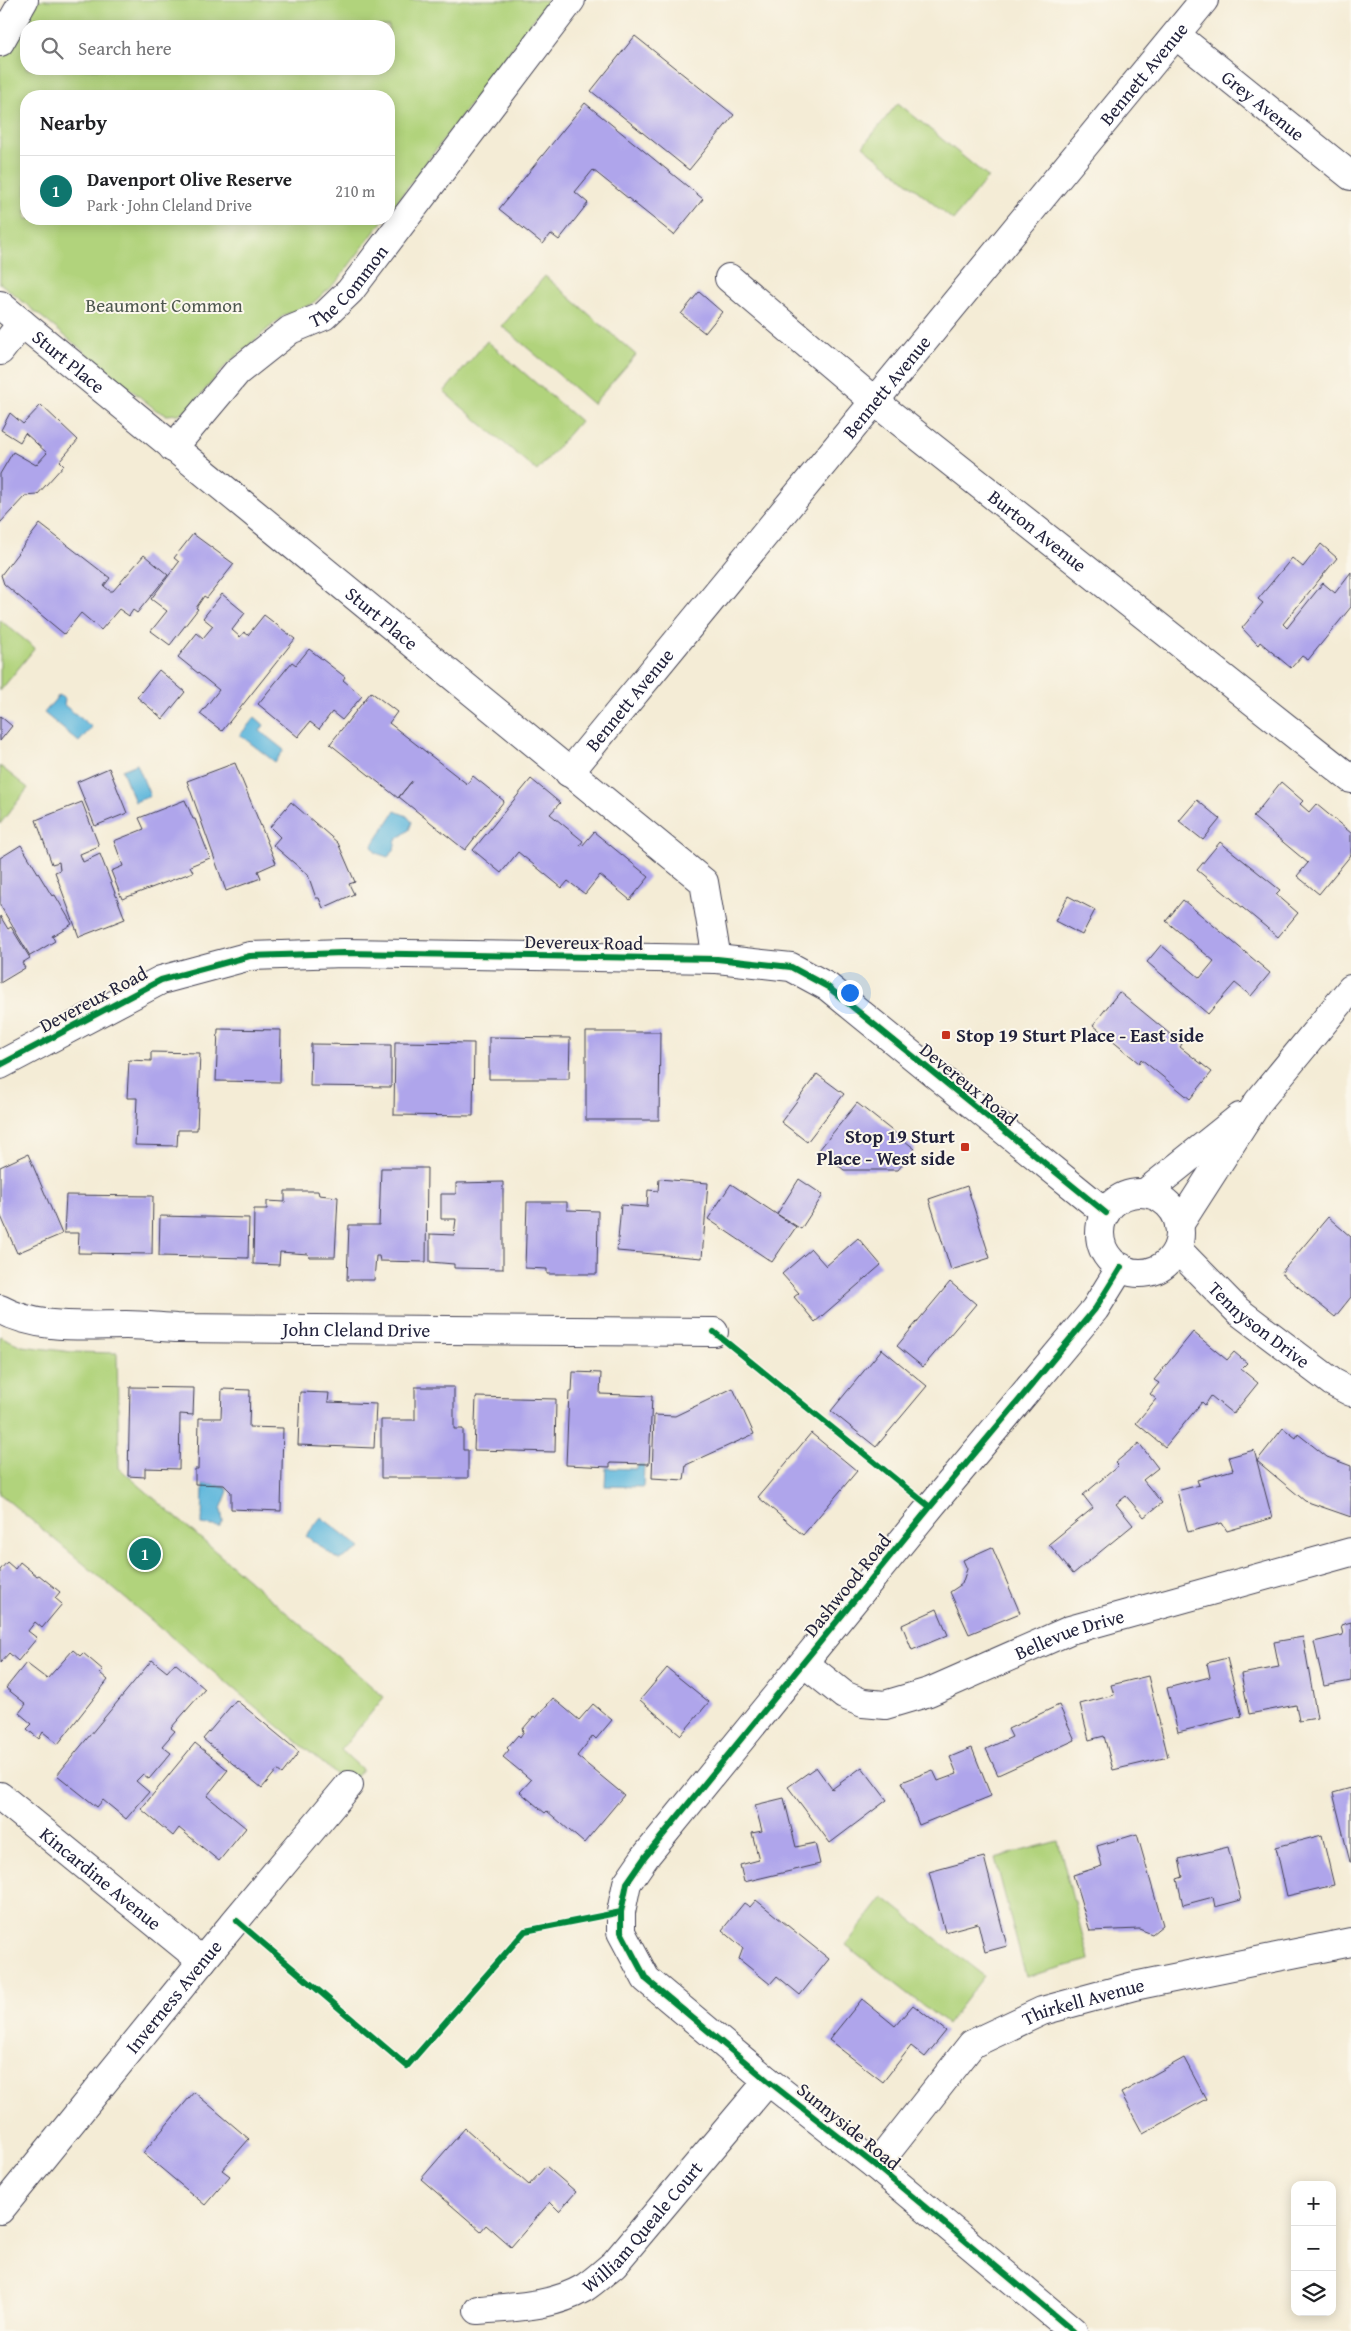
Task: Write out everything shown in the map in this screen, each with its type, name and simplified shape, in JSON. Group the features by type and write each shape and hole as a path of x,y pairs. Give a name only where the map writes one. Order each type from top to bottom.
{"street":[{"path":"0,42 24,0"},
{"name":"The Common","path":"173,448 237,372 290,330 324,316 350,291 571,0"},
{"name":"Bennett Avenue","path":"569,773 1204,0"},
{"name":"Grey Avenue","path":"1176,35 1351,176"},
{"name":"Burton Avenue","path":"729,278 874,401 1351,779"},
{"name":"Sturt Place","path":"0,305 704,882 717,959"},
{"path":"0,351 22,323"},
{"name":"Devereux Road","path":"0,1065 161,980 250,956 344,953 717,959 790,967 828,987 1106,1213"},
{"path":"1178,1237 1175,1213 1168,1203 1157,1196 1146,1193 1132,1194 1120,1199 1106,1213 1101,1225 1100,1237 1110,1260 1121,1268 1133,1272 1146,1272 1158,1268 1169,1260 1178,1237 1258,1102 1351,988"},
{"path":"1146,1193 1258,1102"},
{"name":"Tennyson Drive","path":"1178,1237 1238,1311 1332,1382 1351,1392"},
{"name":"Dashwood Road","path":"622,1932 621,1912 627,1883 645,1857 1095,1309 1121,1268"},
{"name":"John Cleland Drive","path":"0,1309 34,1322 72,1325 128,1325 176,1328 714,1332"},
{"name":"Bellevue Drive","path":"804,1662 844,1695 863,1703 885,1705 929,1692 1070,1630 1351,1552"},
{"name":"Inverness Avenue","path":"0,2210 202,1961 349,1786"},
{"name":"Kincardine Avenue","path":"0,1796 202,1961"},
{"name":"Sunnyside Road","path":"622,1932 646,1979 768,2081 876,2166 1073,2331"},
{"name":"Thirkell Avenue","path":"876,2166 972,2044 1042,2011 1134,1986 1351,1942"},
{"name":"William Queale Court","path":"478,2310 534,2306 568,2296 584,2288 614,2264 768,2081"}],"green space":[{"name":"Beaumont Common","path":"37,0 548,0 395,204 395,90 20,90 20,225 379,225 338,280 312,304 284,315 226,365 189,409 178,414 167,415 156,410 0,283 0,60 20,29 20,75 395,75 395,20 25,20"},
{"path":"898,103 988,177 953,220 863,146"},
{"path":"545,276 636,355 593,404 502,326"},
{"path":"487,341 580,421 537,471 444,392"},
{"path":"0,620 35,648 0,691"},
{"path":"0,766 28,788 0,824"},
{"path":"0,1336 22,1346 72,1352 117,1353 119,1468 384,1697 341,1750 362,1769 349,1785 0,1494"},
{"path":"1058,1841 1089,1960 1026,1977 995,1858"},
{"path":"883,1897 984,1976 947,2024 846,1945"}],"water":[{"path":"59,695 65,699 64,705 92,727 79,742 44,713"},
{"path":"255,717 264,725 260,731 284,750 275,762 240,735"},
{"path":"137,764 150,796 135,802 122,770"},
{"path":"395,811 407,816 412,822 409,830 396,840 394,850 388,857 376,853 372,846"},
{"path":"638,1465 644,1465 643,1487 605,1486 606,1468 637,1469"},
{"path":"203,1484 224,1486 228,1491 221,1509 223,1522 219,1527 202,1524"},
{"path":"321,1517 361,1548 339,1560 306,1536"}],"building":[{"path":"635,36 734,115 689,170 591,91"},
{"path":"585,103 703,199 674,235 593,170 575,192 588,203 559,240 551,234 543,244 499,209"},
{"path":"699,292 722,312 705,333 681,314"},
{"path":"41,405 78,440 60,461 64,465 37,495 25,496 0,523 0,474 13,452 36,465 47,453 25,433 20,442 1,430 10,413 23,424"},
{"path":"40,524 110,578 104,586 110,591 113,591 144,555 168,575 137,613 133,610 129,616 119,609 101,630 81,613 64,634 4,584 1,575"},
{"path":"193,534 234,564 207,598 204,596 196,608 198,609 170,645 151,631 167,611 151,599 179,562 174,558"},
{"path":"1321,544 1337,558 1283,624 1287,628 1323,583 1335,593 1351,572 1351,607 1308,660 1302,656 1291,668 1260,642 1258,645 1242,628 1263,603 1258,599 1292,558 1303,567"},
{"path":"222,594 245,613 232,630 240,637 244,632 248,635 264,615 295,639 222,731 200,714 219,690 178,657 197,633 203,638 213,626 203,618"},
{"path":"309,649 345,677 343,680 362,696 342,720 332,712 319,729 310,722 298,737 258,704 292,662 296,665"},
{"path":"159,670 185,692 163,719 137,697"},
{"path":"371,692 397,712 389,723 467,784 473,776 504,801 465,850 399,797 412,781 398,798 330,744"},
{"path":"0,716 12,726 0,741"},
{"path":"235,763 276,863 258,871 261,878 226,891 187,781"},
{"path":"109,768 127,813 95,826 77,782"},
{"path":"531,779 560,803 550,814 583,841 580,845 582,846 594,832 649,877 630,900 600,875 585,894 568,881 562,888 518,852 501,873 473,850"},
{"path":"1281,782 1303,801 1300,804 1309,812 1316,804 1351,833 1351,855 1319,894 1297,876 1308,863 1253,817"},
{"path":"185,800 193,819 195,819 210,858 190,866 193,872 122,899 111,871 123,866 114,841 144,829 139,818"},
{"path":"1197,800 1220,819 1203,840 1179,821"},
{"path":"82,802 99,846 80,854 83,862 100,854 125,919 79,937 55,872 60,870 59,862 52,864 36,820"},
{"path":"291,802 338,843 355,882 349,884 354,894 323,908 319,898 316,898 308,875 273,845 280,837 270,827"},
{"path":"1220,842 1280,890 1276,894 1298,913 1278,937 1197,870"},
{"path":"21,845 52,896 55,895 72,924 52,936 55,941 30,956 0,905 0,858"},
{"path":"1068,896 1095,910 1082,935 1055,921"},
{"path":"1183,900 1270,973 1251,996 1235,983 1208,1014 1147,962 1161,945 1200,978 1214,961 1166,921"},
{"path":"0,916 8,929 11,927 30,958 22,963 25,968 0,983"},
{"path":"1119,992 1182,1044 1180,1047 1212,1072 1190,1099 1141,1059 1139,1063 1093,1025"},
{"path":"218,1029 281,1030 280,1082 216,1081"},
{"path":"586,1032 660,1032 659,1120 586,1120"},
{"path":"489,1037 570,1038 569,1079 489,1079"},
{"path":"395,1042 474,1043 473,1116 394,1115"},
{"path":"311,1044 391,1045 391,1087 310,1086"},
{"path":"151,1052 200,1053 197,1130 178,1130 177,1146 135,1145 137,1098 127,1098 129,1060 151,1061"},
{"path":"817,1074 844,1094 807,1142 781,1122"},
{"path":"857,1103 915,1149 898,1170 844,1170 819,1150"},
{"path":"28,1154 62,1234 17,1253 0,1214 0,1167"},
{"path":"381,1168 427,1168 426,1262 380,1261 379,1256 376,1256 374,1280 347,1280 349,1225 379,1225"},
{"path":"659,1179 708,1183 702,1258 617,1251 621,1205 647,1207 648,1190 658,1191"},
{"path":"799,1179 823,1195 801,1229 777,1214"},
{"path":"503,1182 503,1269 454,1268 454,1264 430,1262 430,1234 454,1235 456,1219 441,1219 441,1194 456,1194 456,1183"},
{"path":"731,1184 796,1227 772,1262 708,1219"},
{"path":"967,1186 990,1258 951,1270 929,1199"},
{"path":"285,1191 318,1191 319,1195 338,1197 335,1257 309,1257 308,1254 280,1252 279,1265 253,1264 254,1209 267,1209 267,1201 285,1202"},
{"path":"66,1195 153,1196 152,1254 78,1253 79,1233 64,1233"},
{"path":"527,1202 567,1202 567,1210 598,1211 597,1274 547,1274 547,1269 525,1268"},
{"path":"160,1216 249,1218 248,1258 159,1256"},
{"path":"1328,1217 1351,1237 1351,1297 1335,1317 1281,1273"},
{"path":"858,1238 881,1265 815,1322 794,1297 799,1293 782,1274 811,1249 826,1266"},
{"path":"950,1282 976,1304 923,1367 897,1346"},
{"path":"1193,1332 1227,1360 1234,1352 1247,1363 1241,1369 1258,1383 1233,1414 1211,1396 1205,1405 1202,1402 1165,1447 1136,1423 1156,1399 1150,1394 1159,1383 1154,1380"},
{"path":"882,1349 927,1386 876,1447 831,1411"},
{"path":"573,1372 601,1373 600,1394 652,1396 649,1464 610,1463 610,1467 566,1465 569,1392 572,1392"},
{"path":"130,1387 194,1388 193,1415 180,1414 179,1469 145,1468 145,1477 128,1476"},
{"path":"415,1387 454,1387 454,1429 463,1429 463,1450 468,1450 468,1478 381,1478 381,1420 415,1420"},
{"path":"733,1388 754,1434 686,1465 684,1480 652,1478 654,1415 675,1416"},
{"path":"222,1389 250,1390 249,1427 283,1428 281,1511 231,1509 231,1492 224,1485 195,1484 195,1469 198,1469 199,1418 221,1418"},
{"path":"300,1392 329,1393 328,1402 376,1404 374,1448 298,1445"},
{"path":"476,1397 556,1399 555,1452 474,1450"},
{"path":"1283,1428 1296,1438 1298,1434 1327,1457 1351,1466 1351,1517 1305,1501 1257,1461"},
{"path":"811,1433 857,1471 803,1535 758,1497"},
{"path":"1139,1443 1158,1468 1143,1480 1162,1503 1144,1517 1126,1496 1116,1504 1133,1525 1073,1574 1049,1544 1093,1508 1083,1495 1118,1466 1115,1463"},
{"path":"1254,1450 1272,1518 1227,1531 1222,1523 1188,1532 1177,1491 1199,1485 1197,1480 1233,1470 1229,1457"},
{"path":"992,1547 1020,1613 969,1634 950,1592 962,1584 967,1569 963,1560"},
{"path":"7,1562 15,1569 20,1562 37,1576 39,1575 60,1592 55,1598 62,1604 42,1628 35,1622 28,1631 37,1638 18,1661 9,1653 0,1663 0,1570"},
{"path":"937,1609 948,1635 912,1650 902,1625"},
{"path":"1351,1622 1351,1681 1324,1686 1314,1642 1343,1635 1341,1625"},
{"path":"1303,1637 1317,1718 1299,1721 1296,1705 1249,1714 1241,1674 1279,1667 1274,1642"},
{"path":"73,1650 80,1656 83,1653 103,1670 100,1673 108,1680 58,1744 43,1732 39,1739 27,1729 32,1724 19,1713 26,1704 6,1688 26,1663 47,1679"},
{"path":"1227,1658 1242,1716 1178,1732 1167,1688 1210,1677 1207,1663"},
{"path":"152,1660 167,1672 175,1663 205,1689 171,1728 175,1731 162,1746 171,1753 149,1779 143,1774 136,1781 149,1792 126,1819 103,1800 97,1807 57,1775"},
{"path":"667,1668 709,1702 681,1735 640,1700"},
{"path":"1148,1676 1168,1757 1113,1770 1104,1736 1089,1740 1080,1704 1114,1695 1111,1685"},
{"path":"553,1698 579,1720 593,1704 612,1720 596,1739 593,1736 577,1756 624,1795 584,1843 547,1811 545,1813 520,1792 531,1780 503,1757 509,1750 507,1748 518,1735 520,1737 524,1731 522,1730 534,1716 536,1718"},
{"path":"236,1700 299,1752 282,1774 277,1770 262,1788 203,1739"},
{"path":"1059,1705 1075,1740 998,1775 986,1749 1012,1737 1008,1729"},
{"path":"195,1743 228,1770 207,1796 246,1828 219,1861 179,1828 173,1836 141,1809"},
{"path":"972,1748 991,1796 919,1825 902,1782 933,1770 938,1781 957,1774 950,1757"},
{"path":"816,1767 832,1789 862,1767 887,1800 830,1843 788,1787"},
{"path":"1351,1788 1351,1862 1350,1862 1333,1793"},
{"path":"784,1798 796,1847 815,1843 820,1864 744,1882 740,1865 759,1860 752,1833 762,1831 755,1805"},
{"path":"1137,1834 1163,1925 1152,1934 1139,1929 1090,1931 1073,1875 1102,1866 1097,1846"},
{"path":"1322,1835 1334,1885 1287,1896 1276,1847"},
{"path":"1228,1847 1241,1900 1215,1907 1213,1897 1183,1905 1177,1879 1183,1877 1179,1859"},
{"path":"984,1857 1007,1946 985,1952 978,1923 945,1932 929,1872"},
{"path":"756,1900 829,1959 800,1995 777,1976 770,1984 739,1959 743,1948 722,1930 744,1903 750,1907"},
{"path":"862,1999 895,2026 913,2005 946,2031 925,2057 911,2046 883,2082 829,2040"},
{"path":"1184,2058 1206,2099 1143,2134 1121,2093"},
{"path":"194,2092 249,2139 222,2170 230,2176 205,2205 143,2153"},
{"path":"465,2128 529,2185 546,2166 576,2192 559,2211 550,2202 511,2247 486,2225 481,2231 421,2179"}],"cycle path":[{"path":"0,1065 161,980 250,956 344,953 717,959 791,967 828,987 1106,1213"},
{"path":"1073,2331 876,2166 768,2081 646,1979 621,1932 621,1912 627,1883 645,1857 930,1507 1095,1309 1121,1267"},
{"path":"714,1332 930,1507"},
{"path":"237,1921 407,2066 525,1931 621,1912"}],"place":[{"name":"Stop 19 Sturt Place - East side","path":"946,1035"},
{"name":"Stop 19 Sturt Place - West side","path":"965,1147"},
{"name":"Davenport Olive Reserve","path":"145,1554"}]}
